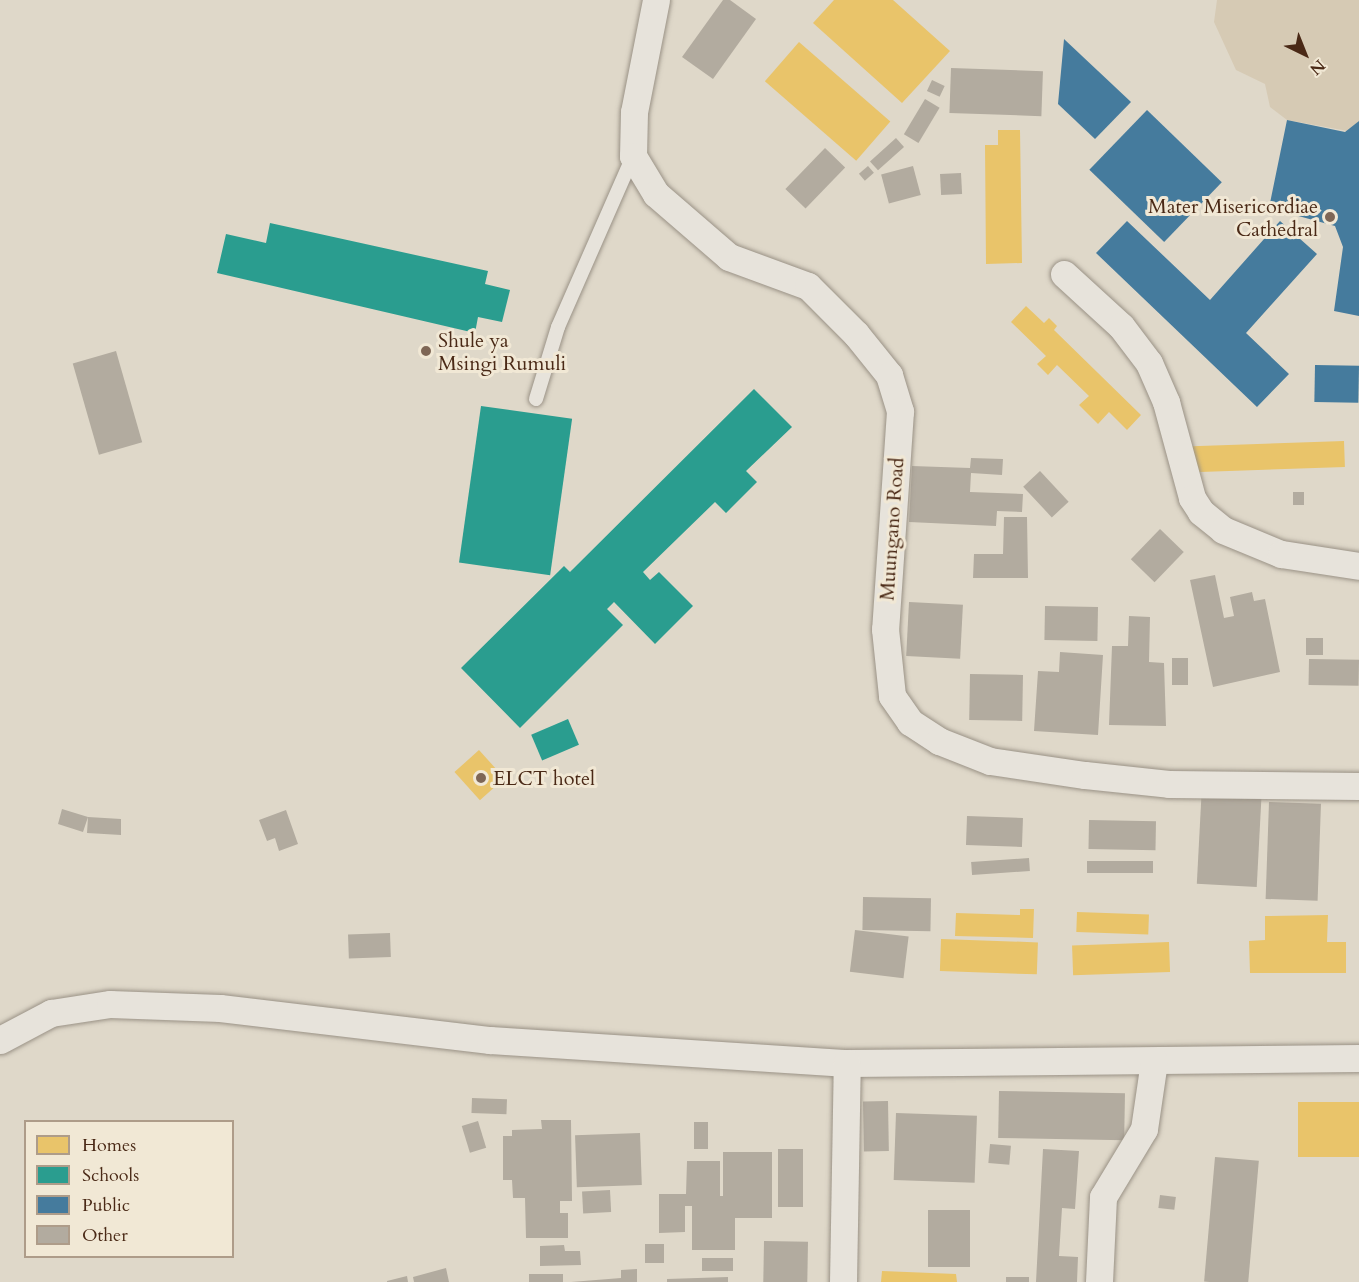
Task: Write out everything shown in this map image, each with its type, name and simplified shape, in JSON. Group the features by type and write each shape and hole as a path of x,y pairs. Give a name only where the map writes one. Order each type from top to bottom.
{"street":[{"path":"633,156 634,112 656,0"},
{"name":"Muungano Road","path":"633,156 656,194 729,257 808,286 856,334 889,375 900,411 885,629 892,696 910,722 939,741 990,761 1085,775 1169,784 1359,786"},
{"path":"1064,274 1121,326 1149,363 1166,402 1192,498 1201,512 1223,530 1281,554 1359,566"},
{"path":"0,1040 51,1013 110,1004 220,1008 490,1040 847,1063 1359,1058"},
{"path":"1099,1282 1103,1197 1144,1129 1154,1061"},
{"path":"843,1282 847,1063"}],"lane":[{"path":"536,399 558,327 633,156"}],"shaded area":[{"path":"1217,0 1359,0 1359,121 1348,131 1287,120 1270,107 1265,84 1236,70 1214,22"}],"building: Homes":[{"path":"834,0 893,0 950,51 902,103 813,23"},
{"path":"799,42 890,121 856,161 765,81"},
{"path":"998,130 1020,130 1022,263 986,264 985,145 998,145"},
{"path":"1026,306 1044,323 1049,318 1057,326 1054,330 1141,415 1127,430 1109,412 1098,424 1079,405 1089,396 1057,365 1048,375 1037,364 1046,356 1011,322"},
{"path":"1344,441 1345,467 1193,472 1192,446"},
{"path":"479,750 504,778 480,800 454,772"},
{"path":"1020,909 1034,909 1033,938 955,936 956,913 1020,915"},
{"path":"1077,912 1149,915 1148,935 1076,932"},
{"path":"1328,915 1327,942 1346,942 1346,973 1250,973 1249,941 1265,940 1265,916"},
{"path":"941,939 1038,942 1037,974 940,971"},
{"path":"1169,942 1170,972 1073,975 1072,945"},
{"path":"1298,1102 1359,1102 1359,1157 1298,1157"},
{"path":"882,1271 956,1274 957,1282 881,1282"}],"building: Schools":[{"path":"270,223 488,271 485,284 510,290 502,322 478,317 475,333 217,273 226,234 266,243"},
{"path":"754,389 792,427 746,471 757,482 726,513 715,502 643,572 650,580 659,572 693,606 655,644 614,602 607,609 623,625 520,728 461,668 564,566 570,572"},
{"path":"481,406 572,419 550,575 459,562"},
{"path":"568,719 579,745 542,760 531,735"}],"building: Public":[{"path":"1064,39 1131,102 1095,139 1058,104"},
{"path":"1147,110 1222,182 1164,242 1089,170"},
{"name":"Mater Misericordiae Cathedral","path":"1287,120 1345,132 1359,121 1359,316 1334,311 1343,247 1335,226 1269,208"},
{"path":"1127,221 1210,300 1280,221 1317,254 1246,333 1289,374 1257,407 1096,253"},
{"path":"1315,365 1359,366 1358,403 1314,402"}],"building: Other":[{"path":"723,0 730,0 756,19 713,79 682,57"},
{"path":"951,68 1043,71 1041,116 949,113"},
{"path":"932,80 945,86 940,97 927,91"},
{"path":"925,99 940,108 918,143 904,134"},
{"path":"896,138 904,147 878,170 870,161"},
{"path":"825,148 845,167 806,208 785,189"},
{"path":"868,166 874,173 865,181 859,174"},
{"path":"913,166 921,195 889,204 881,175"},
{"path":"961,173 962,194 941,195 940,174"},
{"path":"116,351 142,442 99,455 73,363"},
{"path":"971,458 1003,459 1002,475 971,473 970,492 1023,494 1022,512 997,511 996,526 909,522 912,466 970,468"},
{"path":"1040,471 1069,502 1052,517 1023,487"},
{"path":"1293,492 1304,492 1304,505 1293,505"},
{"path":"1004,517 1027,517 1028,578 973,578 974,554 1003,554"},
{"path":"1160,529 1184,552 1155,582 1131,559"},
{"path":"1215,575 1224,618 1234,616 1230,597 1252,592 1254,601 1265,599 1280,672 1213,687 1190,580"},
{"path":"909,602 963,605 960,659 906,656"},
{"path":"1045,606 1098,607 1097,641 1044,640"},
{"path":"1129,616 1150,617 1149,662 1164,663 1166,726 1109,725 1112,646 1128,646"},
{"path":"1306,638 1323,638 1323,655 1306,655"},
{"path":"1060,652 1103,655 1098,735 1034,731 1038,671 1059,672"},
{"path":"1172,658 1188,658 1188,685 1172,685"},
{"path":"1309,659 1359,660 1359,686 1309,685"},
{"path":"970,674 1023,675 1022,721 969,720"},
{"path":"1202,785 1262,788 1257,887 1197,884"},
{"path":"1269,802 1321,804 1318,901 1266,899"},
{"path":"62,809 88,817 83,832 58,824"},
{"path":"286,810 298,844 279,851 275,838 267,841 259,820"},
{"path":"967,816 1023,818 1022,847 966,845"},
{"path":"88,817 121,819 121,835 87,833"},
{"path":"1089,820 1156,821 1155,850 1088,849"},
{"path":"1029,858 1030,871 972,875 971,862"},
{"path":"1087,861 1153,861 1153,873 1087,873"},
{"path":"863,897 931,898 930,931 862,930"},
{"path":"855,930 909,937 903,978 850,972"},
{"path":"390,933 391,957 349,958 348,934"},
{"path":"999,1091 1125,1093 1124,1140 998,1138"},
{"path":"472,1098 507,1099 506,1114 471,1113"},
{"path":"863,1101 888,1101 889,1151 864,1151"},
{"path":"896,1113 977,1116 975,1183 894,1180"},
{"path":"541,1120 571,1120 572,1201 560,1201 560,1213 568,1213 568,1238 526,1238 525,1198 513,1198 512,1180 503,1180 503,1136 512,1136 512,1130 542,1129"},
{"path":"478,1121 486,1148 470,1153 462,1126"},
{"path":"694,1122 708,1122 708,1149 694,1149"},
{"path":"640,1133 642,1185 577,1187 575,1135"},
{"path":"990,1144 1011,1146 1009,1165 988,1163"},
{"path":"778,1149 803,1149 803,1207 778,1207"},
{"path":"1043,1149 1079,1151 1075,1209 1062,1208 1059,1256 1078,1257 1077,1282 1036,1282"},
{"path":"723,1152 772,1152 772,1218 735,1218 735,1250 692,1250 692,1206 685,1206 685,1232 659,1233 659,1194 686,1194 687,1161 720,1161 720,1196 723,1196"},
{"path":"1215,1157 1259,1161 1248,1282 1204,1282"},
{"path":"610,1190 611,1212 583,1213 582,1191"},
{"path":"1160,1195 1176,1197 1174,1210 1158,1208"},
{"path":"928,1210 970,1210 970,1267 928,1267"},
{"path":"764,1241 808,1242 807,1282 763,1282"},
{"path":"645,1244 664,1244 664,1263 645,1263"},
{"path":"564,1245 565,1251 580,1251 581,1265 540,1266 540,1246"},
{"path":"702,1258 733,1258 733,1271 702,1271"},
{"path":"446,1268 449,1282 414,1282 413,1277"},
{"path":"637,1269 637,1282 571,1282 621,1278 621,1270"},
{"path":"529,1274 563,1274 563,1282 529,1282"},
{"path":"407,1276 408,1282 387,1282 387,1281"},
{"path":"728,1277 728,1282 667,1282 667,1279"},
{"path":"1006,1277 1029,1277 1029,1282 1006,1282"}],"place":[{"name":"Mater Misericordiae Cathedral","path":"1330,217"},
{"name":"Shule ya Msingi Rumuli","path":"426,351"},
{"name":"ELCT hotel","path":"481,778"}]}
